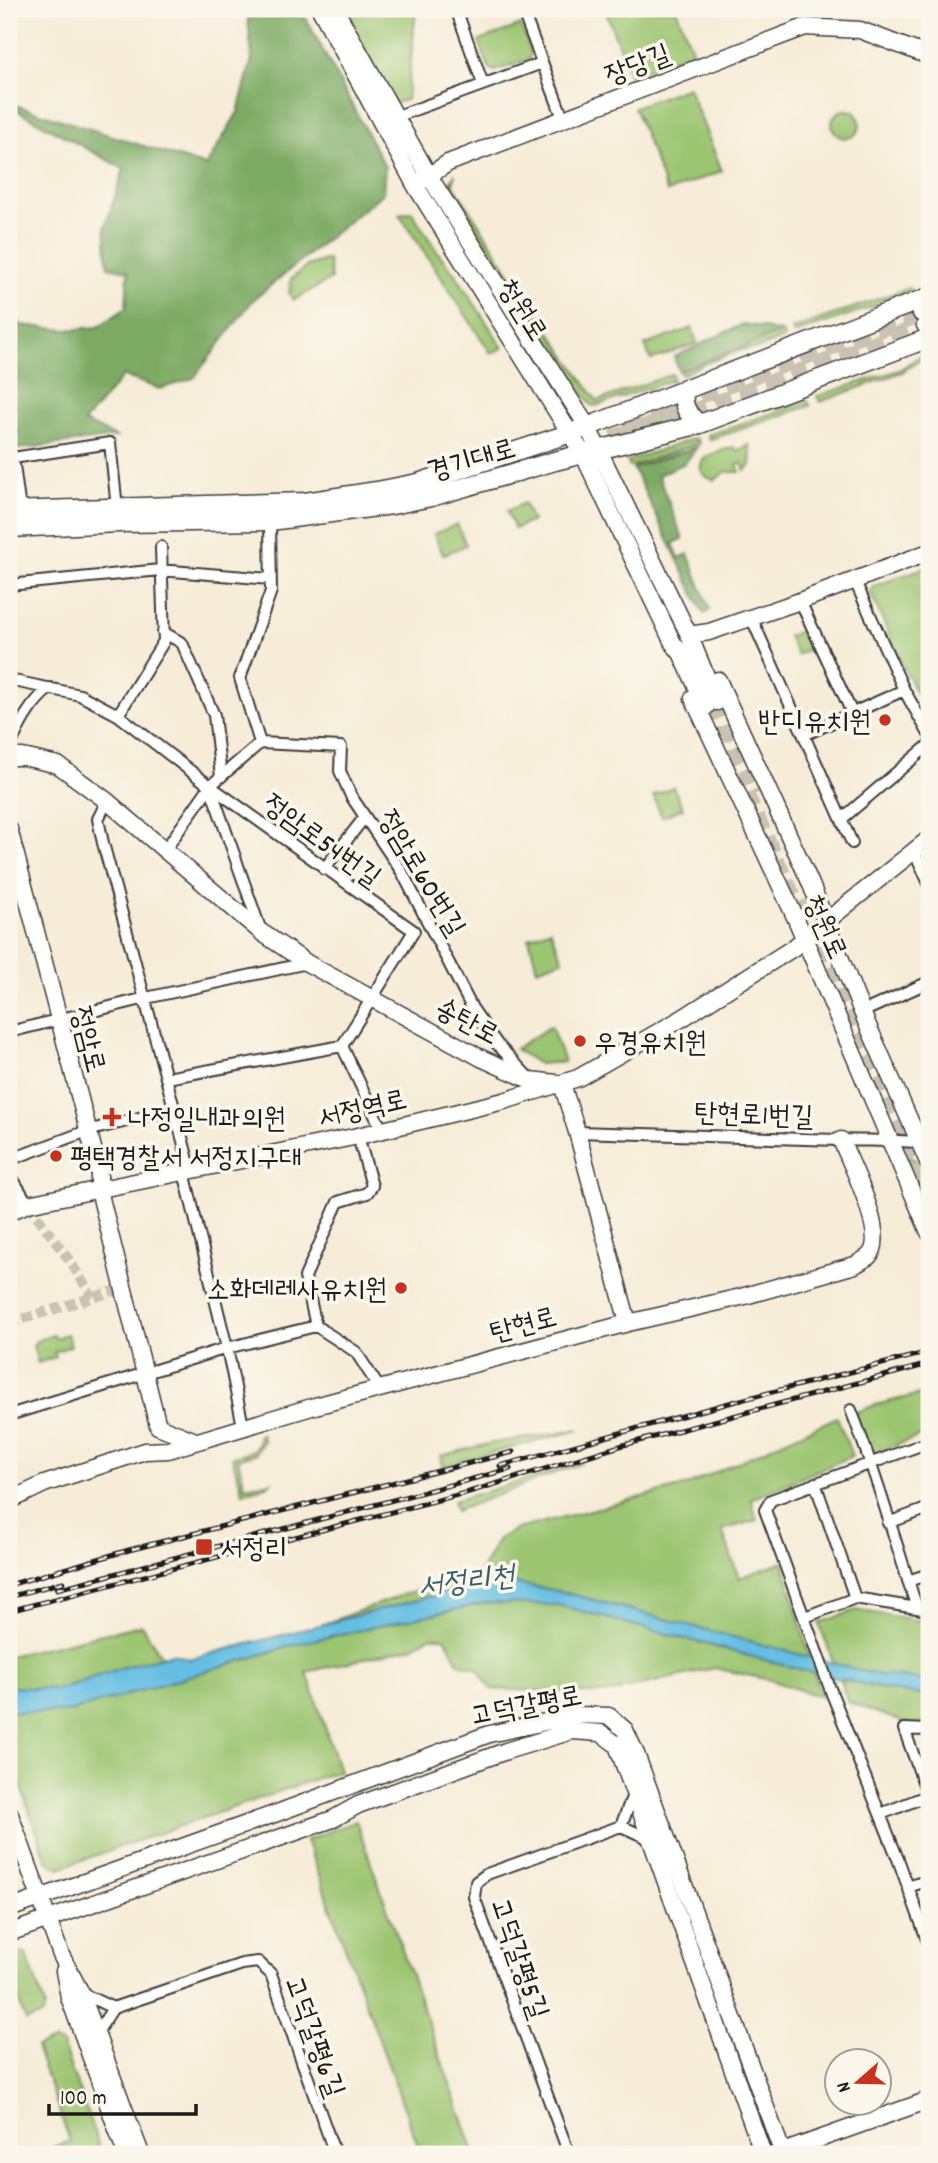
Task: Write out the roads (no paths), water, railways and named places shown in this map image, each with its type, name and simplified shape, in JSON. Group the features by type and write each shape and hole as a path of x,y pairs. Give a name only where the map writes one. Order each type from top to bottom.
{"main road":[{"name":"경기대로","path":"14,511 305,502 377,491 418,482 579,430 685,388 928,318"},
{"name":"경기대로","path":"9,528 270,521 392,506 700,424 928,318"},
{"path":"685,388 682,397 685,409 700,424"}],"street":[{"name":"청원로","path":"320,9 422,181 592,452 689,635 712,704 673,643"},
{"name":"청원로","path":"335,9 395,117 422,181"},
{"path":"456,9 483,84"},
{"path":"522,9 563,118"},
{"name":"장당길","path":"422,181 448,163 805,27 860,30 929,56"},
{"path":"395,117 542,63"},
{"name":"경기대로","path":"14,511 13,458 110,443 117,508"},
{"name":"청원로","path":"592,452 673,643 676,659 804,939 927,1225"},
{"path":"166,850 210,786 260,743 240,678 271,591 270,521"},
{"path":"118,715 164,641 161,547"},
{"path":"689,635 709,632 800,601 929,552"},
{"path":"9,585 160,570 270,579"},
{"path":"854,579 904,690 929,734"},
{"path":"800,601 852,713"},
{"path":"751,617 852,843"},
{"path":"163,632 182,643 214,715 221,777"},
{"name":"청원로","path":"689,635 699,641 729,701 810,882 862,1012 924,1142 929,1164"},
{"name":"정암로54번길","path":"9,680 80,695 118,715 210,786 414,931 373,1000"},
{"path":"9,748 22,721 40,695 50,688"},
{"path":"804,735 904,690"},
{"name":"정암로60번길","path":"260,743 341,747 340,771 364,818 402,872 472,1008 497,1044 530,1080"},
{"path":"843,818 929,745"},
{"name":"송탄로","path":"9,757 23,757 58,765 166,850 261,932 307,963 481,1058 530,1080 562,1084"},
{"name":"정암로54번길","path":"210,786 261,932"},
{"path":"107,802 98,818 103,843 175,1109 243,1426"},
{"path":"324,869 364,818"},
{"name":"정암로","path":"9,830 83,1132 99,1171 99,1190 158,1426"},
{"path":"628,1323 562,1084 578,1078 681,1019 804,939 929,838"},
{"path":"914,851 929,883"},
{"path":"9,863 55,1020"},
{"path":"784,895 792,899 800,896 808,890 810,882"},
{"path":"9,1032 146,998 307,963"},
{"path":"862,1012 929,982"},
{"path":"167,1078 342,1046 373,1000"},
{"path":"342,1046 382,1129"},
{"name":"서정역로","path":"9,1212 28,1204 358,1136 504,1101 562,1084"},
{"path":"9,1160 83,1132 175,1109"},
{"name":"탄현로1번길","path":"577,1132 685,1133 924,1142"},
{"path":"358,1136 372,1186 367,1194 338,1202 305,1277 316,1326 356,1352 380,1389"},
{"name":"탄현로","path":"158,1426 176,1439 193,1440 855,1265 870,1255 875,1244 873,1224 841,1140"},
{"path":"9,1173 28,1204"},
{"path":"9,1415 227,1348 316,1326"},
{"path":"851,1410 872,1463 888,1523 908,1581 923,1609"},
{"path":"145,1451 158,1426"},
{"path":"9,1501 44,1485 176,1439"},
{"path":"929,1442 771,1500 765,1510 832,1694 881,1814 929,1945"},
{"path":"816,1483 855,1598"},
{"path":"888,1523 929,1508"},
{"path":"908,1581 929,1574"},
{"path":"805,1617 855,1598 923,1609"},
{"name":"고덕갈평로","path":"9,1909 277,1814 489,1734 578,1715 609,1716 625,1730 636,1754 781,2154"},
{"path":"881,1814 929,1795 904,1729 929,1730"},
{"name":"고덕갈평로","path":"9,1933 333,1819 358,1805 537,1741 572,1731 601,1733 617,1745 762,2154"},
{"path":"634,1792 621,1826 650,1839"},
{"path":"9,1812 61,1955 81,1993 141,2154"},
{"name":"고덕갈평5길","path":"569,2154 474,1897 476,1882 486,1874 621,1826"},
{"path":"908,1887 929,1880"},
{"path":"61,1955 69,1997 125,2154"},
{"name":"고덕갈평6길","path":"113,2008 242,1964 257,1962 271,1974 335,2154"},
{"path":"81,1993 113,2008 96,2034"},
{"path":"781,2154 929,2100"}],"water":[{"path":"514,1583 563,1592 874,1674 929,1681 929,1696 888,1690 806,1671 558,1605 485,1603 300,1643 69,1712 9,1712 9,1687 59,1689 173,1654 190,1659 459,1589"}],"tunnel":[{"path":"623,423 922,313"},
{"path":"612,439 708,407 926,325"},
{"path":"717,702 758,793"},
{"path":"706,707 803,917"},
{"path":"806,899 832,959"},
{"path":"816,947 929,1206"},
{"path":"28,1204 70,1261 92,1297"},
{"path":"9,1323 124,1288"}],"railway":[{"path":"500,1466 929,1352"},
{"path":"9,1611 469,1492 620,1446 929,1364"},
{"path":"9,1585 129,1550 513,1452"},
{"path":"57,1589 510,1469"},
{"path":"9,1597 63,1582"}],"place":[{"name":"반디유치원","path":"885,720"},
{"name":"우경유치원","path":"580,1041"},
{"name":"나정일내과의원","path":"112,1117"},
{"name":"평택경찰서 서정지구대","path":"56,1156"},
{"name":"소화데레사유치원","path":"401,1288"},
{"name":"서정리","path":"204,1547"}],"water label":[{"name":"서정리천","path":"466,1580"}]}
